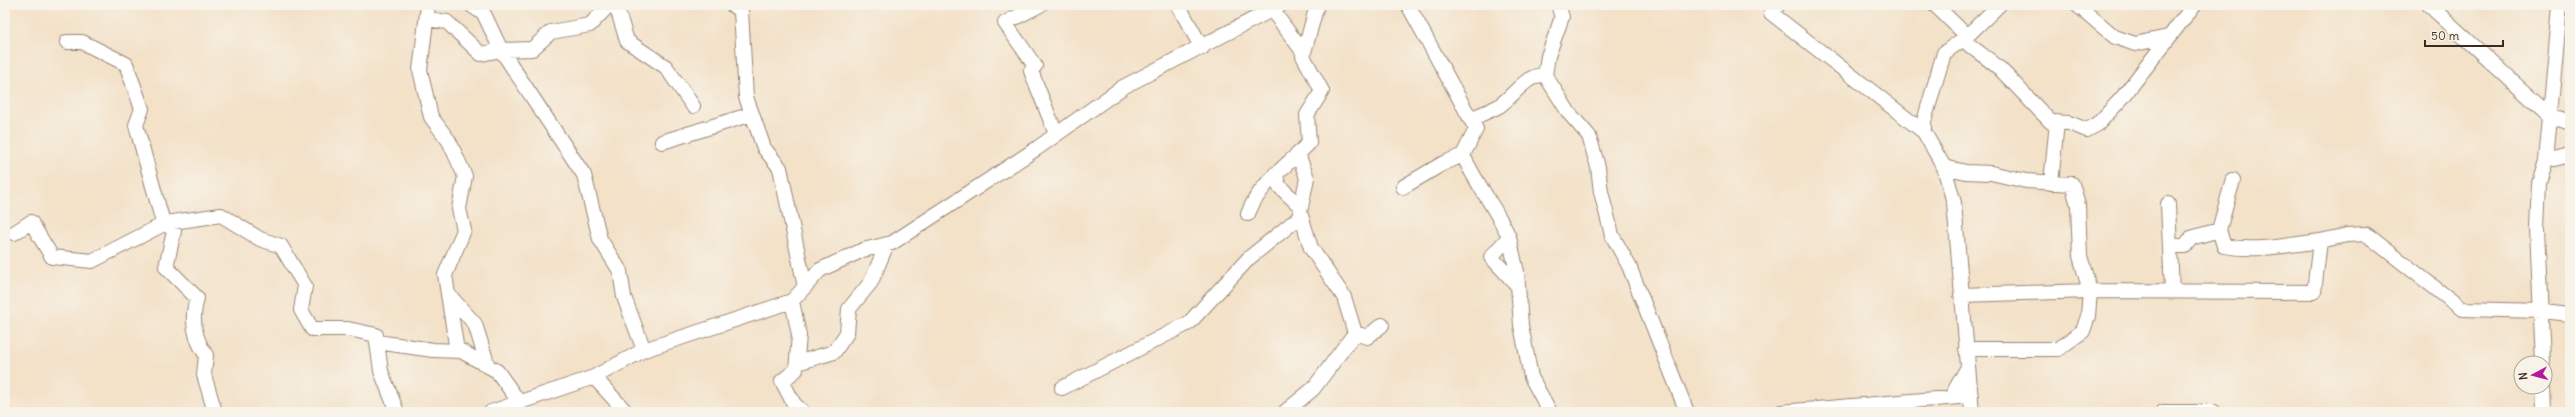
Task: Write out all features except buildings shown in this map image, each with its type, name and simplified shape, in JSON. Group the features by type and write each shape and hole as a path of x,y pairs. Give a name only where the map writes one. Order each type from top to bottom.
{"street":[{"path":"471,5 484,14 501,50 584,175 600,239 620,271 624,297 644,350"},
{"path":"457,351 445,275 464,230 459,209 465,176 450,141 431,117 420,70 428,12 448,22 481,54 501,50 532,49 551,32 590,25 609,5"},
{"path":"616,5 628,41 666,67 693,106"},
{"path":"732,5 741,11 746,97 764,148 780,168 805,287"},
{"path":"1040,5 1005,23 1035,66 1031,71 1056,134"},
{"path":"1178,5 1202,48"},
{"path":"1248,214 1253,199 1276,174 1309,143 1308,115 1322,91 1303,56 1317,5"},
{"path":"1403,187 1463,155 1476,130 1408,5"},
{"path":"1558,5 1562,17 1548,56 1545,75 1569,113 1589,136 1598,167 1601,192 1612,235 1629,266 1688,412"},
{"path":"1778,5 1771,13 1924,132 1944,166 1954,203 1972,412"},
{"path":"1935,5 1965,37 1971,48 1984,55 2001,70 2051,122 2069,123 2087,130 2098,124 2122,98 2194,5"},
{"path":"1924,132 1924,121 1944,53 1965,37 1999,5"},
{"path":"2078,5 2115,37 2135,44 2168,37"},
{"path":"2429,5 2550,116 2570,123"},
{"path":"2543,355 2537,228 2539,183 2546,161 2550,116 2565,29 2560,5"},
{"path":"491,412 594,377 644,350 792,301 820,270 863,250 892,243 1056,134 1123,87 1202,48 1276,7 1304,53"},
{"path":"67,42 82,42 126,64 142,109 136,125 162,219 174,231 166,267 197,298 192,313 199,345 206,355 204,375 215,412"},
{"path":"1470,119 1511,98 1528,80 1545,75"},
{"path":"662,142 752,114"},
{"path":"2052,183 2057,122"},
{"path":"1062,388 1189,323 1248,258 1301,212 1307,178 1298,154"},
{"path":"1463,155 1475,182 1490,201 1509,237 1517,272 1516,284 1531,377 1550,412"},
{"path":"2546,161 2570,155"},
{"path":"1944,166 1966,172 1991,173 2026,182 2072,184 2078,205 2080,256 2090,291 2088,316 2083,331 2058,349 1966,349"},
{"path":"1276,174 1279,186 1301,212 1311,248 1344,297 1355,333"},
{"path":"2233,180 2219,230 2224,246 2235,248 2258,248 2320,241 2347,235 2366,234 2462,309 2542,311 2570,314"},
{"path":"2168,204 2172,291"},
{"path":"14,233 31,222 52,257 92,261 166,223 221,215 260,239 281,246 305,286 300,310 312,329 348,329 376,335 381,371 396,412"},
{"path":"2170,246 2185,246 2191,238 2219,230"},
{"path":"1509,237 1491,258 1516,284"},
{"path":"1961,295 2090,291 2172,291 2275,294 2296,291 2314,292 2320,241"},
{"path":"797,363 834,352 847,333 849,309 871,282 887,244"},
{"path":"448,294 475,324 488,366"},
{"path":"792,301 799,335 797,363 796,370 782,380 794,404 803,412"},
{"path":"1355,333 1367,337 1382,325"},
{"path":"1285,412 1313,389 1355,333"},
{"path":"377,342 433,350 462,351 497,371 519,402"},
{"path":"1952,396 1968,367"},
{"path":"594,377 626,412"},
{"path":"2543,395 2544,412"},
{"path":"1781,412 1862,406 1952,396 1971,396"},
{"path":"2163,412 2214,412"}]}
